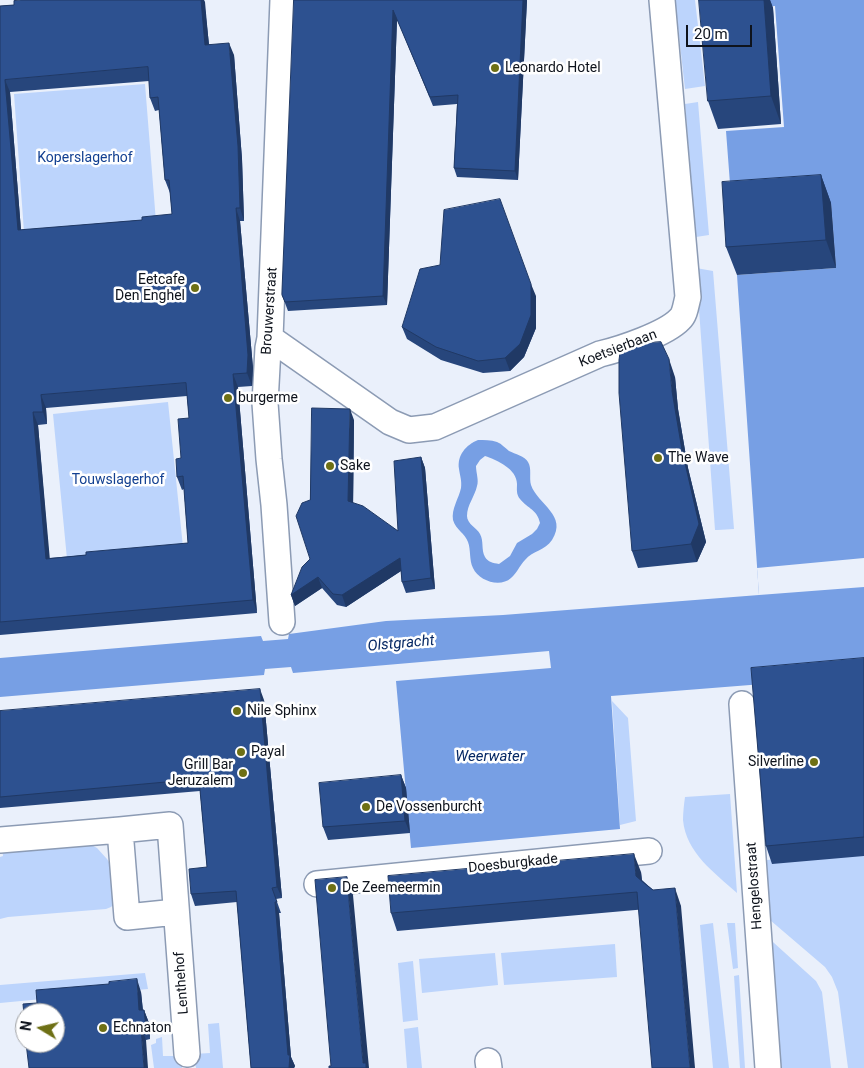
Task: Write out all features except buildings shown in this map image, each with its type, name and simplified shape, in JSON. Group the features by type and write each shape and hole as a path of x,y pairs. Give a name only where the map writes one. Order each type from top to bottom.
{"street":[{"name":"Brouwerstraat","path":"282,622 265,403 270,338 283,0"},
{"name":"Koetsierbaan","path":"270,338 390,422 409,430 435,428 600,354 662,332 682,319 688,297 662,0"},
{"name":"Hengelostraat","path":"742,704 768,1068"},
{"name":"Lenthehof","path":"0,840 170,825 187,1054"},
{"path":"120,830 126,917 176,912"},
{"name":"Doesburgkade","path":"317,884 649,851"}],"green space":[{"path":"675,0 695,0 705,86 685,89"},
{"name":"Koperslagerhof","path":"145,84 156,222 24,232 14,94"},
{"path":"698,102 709,235 696,237 685,104"},
{"path":"696,268 713,271 734,529 715,530"},
{"name":"Touwslagerhof","path":"168,402 183,547 67,559 53,414"},
{"path":"612,701 628,718 636,821 620,825"},
{"path":"730,794 737,893 711,870 696,852 685,832 683,820 685,797"},
{"path":"86,842 97,848 114,870 115,903 111,907 0,919 0,857 3,856 2,847"},
{"path":"864,850 864,1068 848,1068 838,992 832,977 825,967 763,914 758,861"},
{"path":"713,923 729,1068 713,1068 700,925"},
{"path":"727,923 735,923 738,968 733,969"},
{"path":"763,933 816,981 822,992 831,1068 774,1068"},
{"path":"615,944 617,977 504,985 501,953"},
{"path":"495,953 498,985 422,993 419,959"},
{"path":"413,961 418,1020 403,1022 398,963"},
{"path":"145,973 148,989 0,1003 0,985"},
{"path":"739,975 745,1068 740,1068 734,976"},
{"path":"219,1023 223,1068 196,1068 194,1054 210,1053 208,1024"},
{"path":"418,1027 422,1068 407,1068 404,1029"},
{"path":"162,1037 163,1056 178,1056 182,1068 154,1068 151,1045 156,1043 156,1039"}],"water":[{"name":"Weerwater","path":"717,0 864,0 864,676 611,696 620,829 411,848 396,681 551,668 549,651 293,673 291,667 265,669 264,675 0,697 0,658 261,636 263,641 288,639 289,634 386,621 503,615 759,595 737,275 836,268 831,203 732,210 726,131 784,127 775,6 718,10"},
{"path":"490,440 497,442 509,451 527,460 530,467 531,485 554,517 556,524 556,531 549,544 528,557 513,576 506,581 496,583 485,580 476,573 470,558 468,542 453,520 454,508 461,488 459,459 463,451 474,442","holes":["485,456 506,466 514,474 519,497 539,518 540,523 537,529 517,543 510,556 499,564 493,563 485,557 479,532 467,519 468,508 478,484 476,466"]}],"pier":[{"path":"864,558 864,587 759,595 757,568"}],"place":[{"name":"Leonardo Hotel","path":"495,68"},
{"name":"Eetcafe Den Enghel","path":"195,288"},
{"name":"burgerme","path":"228,398"},
{"name":"The Wave","path":"658,458"},
{"name":"Sake","path":"330,466"},
{"name":"Nile Sphinx","path":"237,711"},
{"name":"Payal","path":"241,752"},
{"name":"Silverline","path":"814,762"},
{"name":"Grill Bar Jeruzalem","path":"243,773"},
{"name":"De Vossenburcht","path":"366,807"},
{"name":"De Zeemeermin","path":"332,888"},
{"name":"Echnaton","path":"103,1028"}],"water label":[{"name":"Olstgracht","path":"401,644"}]}
